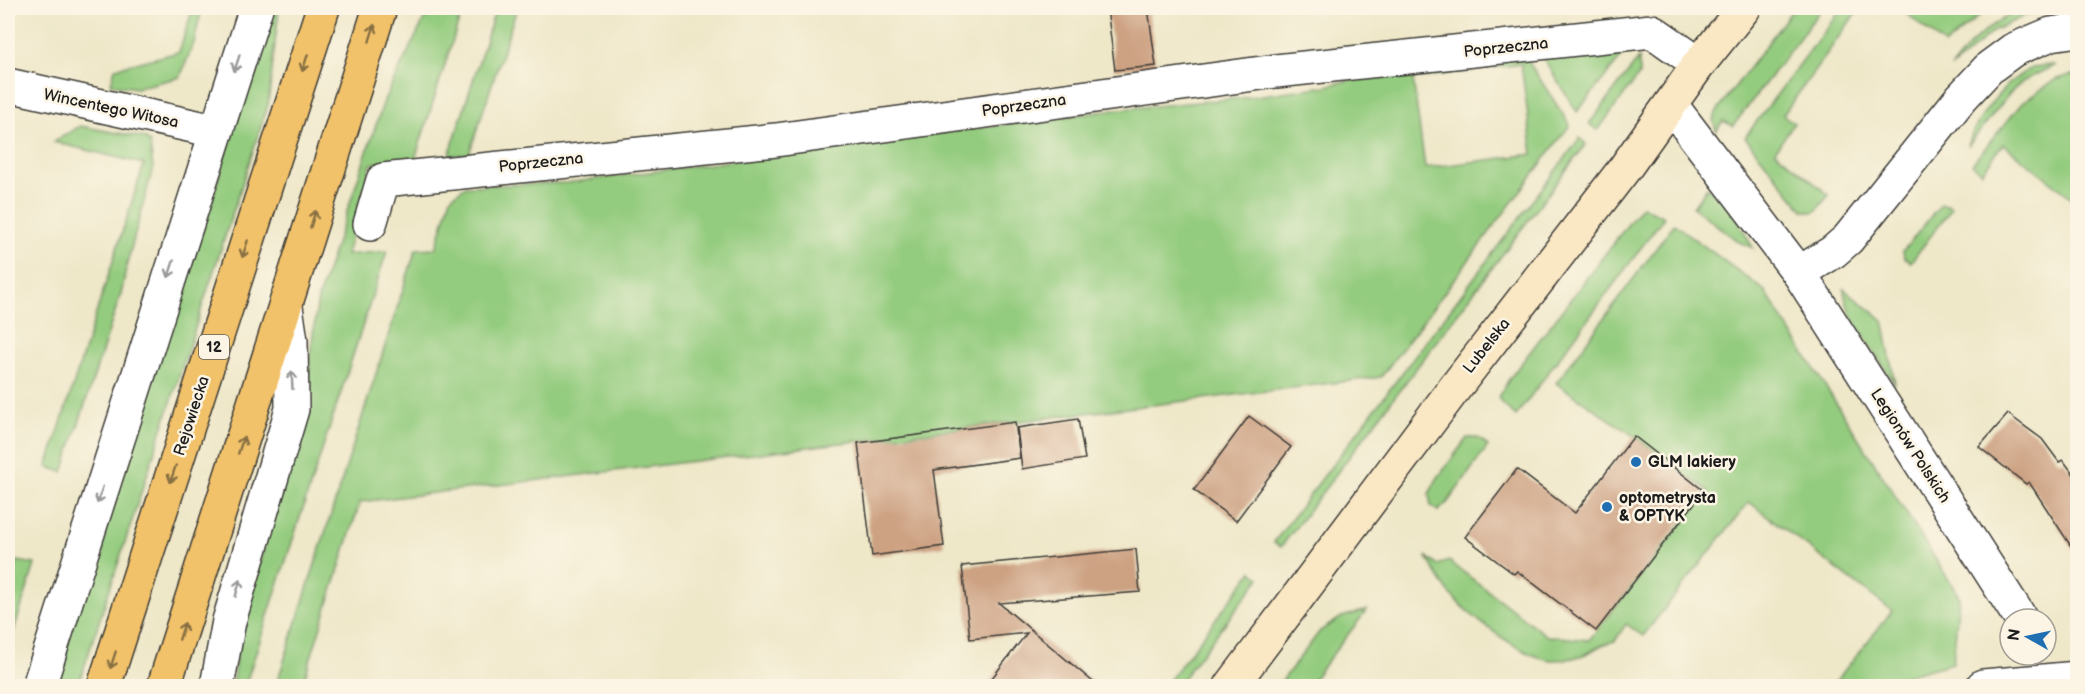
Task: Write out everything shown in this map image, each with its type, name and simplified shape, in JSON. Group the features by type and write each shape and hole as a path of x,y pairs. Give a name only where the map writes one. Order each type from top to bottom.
{"highway":[{"name":"Rejowiecka","path":"104,687 323,8"},
{"path":"164,687 380,8"}],"main road":[{"name":"Lubelska","path":"1231,687 1454,388 1618,177 1699,64 1744,8"}],"street":[{"path":"39,687 256,8"},
{"path":"1799,273 1833,252 1848,239 1961,98 1990,68 2013,50 2051,34 2078,30"},
{"name":"Poprzeczna","path":"370,224 383,180 776,140 1276,71 1652,31 1699,64"},
{"name":"Wincentego Witosa","path":"8,86 215,131"},
{"name":"Legionów Polskich","path":"1671,105 1799,273 2013,607"},
{"path":"217,687 229,621 292,409 291,341 286,307"},
{"path":"1983,687 2062,675"}],"green space":[{"path":"193,8 201,12 194,43 180,77 136,88 111,84 115,68 179,52"},
{"path":"269,8 279,8 268,105 78,686 49,686 209,210"},
{"path":"430,8 463,8 415,159 371,164 346,255 387,251 245,686 232,686 242,619 307,411 309,363 318,298 385,98"},
{"path":"496,8 517,8 469,154 449,156"},
{"path":"1794,8 1822,8 1733,126 1723,121 1716,131 1713,120 1717,111"},
{"path":"1842,8 1849,8 1856,13 1783,115 1794,123 1775,151 1829,195 1815,212 1811,212 1803,210 1745,137"},
{"path":"1900,8 1988,8 1945,45"},
{"path":"2028,8 2060,8 2024,16 1995,30 1951,68 1975,39 1985,31 2016,12"},
{"path":"1630,46 1577,112 1540,53"},
{"path":"1524,55 1570,125 1381,377 360,502 302,686 276,686 416,249 436,248 451,197 466,186 567,183 1122,109 1241,98 1326,86 1370,75","holes":["1521,64 1533,154 1425,168 1413,79"]},
{"path":"1639,58 1639,75 1598,130 1589,124"},
{"path":"2055,65 2023,81 2010,93 1968,146 1984,113 2012,81 2032,68"},
{"path":"2077,73 2077,202 2003,144 1982,172 1972,164 2022,103 2055,80"},
{"path":"80,126 145,138 150,143 153,168 122,290 63,472 47,467 144,164 53,142"},
{"path":"1580,138 1586,144 1281,547 1274,542"},
{"path":"1707,187 1731,208 1753,248 1739,242 1693,207"},
{"path":"1941,204 1952,208 1911,262 1904,257 1903,251"},
{"path":"1642,206 1664,217 1516,416 1502,404 1498,397 1510,378"},
{"path":"1674,224 1764,290 1959,596 1953,663 1868,686 1832,686 1892,611 1749,502 1643,636 1626,624 1615,641 1577,657 1559,660 1542,658 1513,644 1482,623 1456,601 1439,579 1426,556 1437,565 1449,561 1547,636 1589,640 1708,491 1634,436 1556,383"},
{"path":"1844,289 1883,320 1895,384 1856,324"},
{"path":"1467,438 1478,438 1488,446 1448,502 1438,511 1431,506 1429,494 1437,479"},
{"path":"17,561 35,564 8,649 8,591"},
{"path":"1252,571 1260,578 1177,686 1165,686"},
{"path":"1367,610 1308,686 1278,686 1320,631 1342,617"}],"building":[{"path":"1107,8 1148,8 1156,66 1115,70"},
{"path":"2008,414 2042,439 2059,462 2063,460 2078,480 2078,557 2029,482 2026,484 1979,447"},
{"path":"1249,416 1291,447 1236,521 1194,490"},
{"path":"1078,419 1085,459 1022,469 1017,428"},
{"path":"1015,422 1020,458 934,470 944,546 872,556 858,443"},
{"path":"1634,436 1704,491 1596,631 1517,571 1514,574 1465,537 1517,469 1575,513"},
{"path":"1136,549 1140,592 999,603 1099,687 985,687 1027,633 970,639 962,566"}],"place":[{"name":"GLM lakiery","path":"1636,462"},
{"name":"optometrysta & OPTYK","path":"1607,507"}]}
